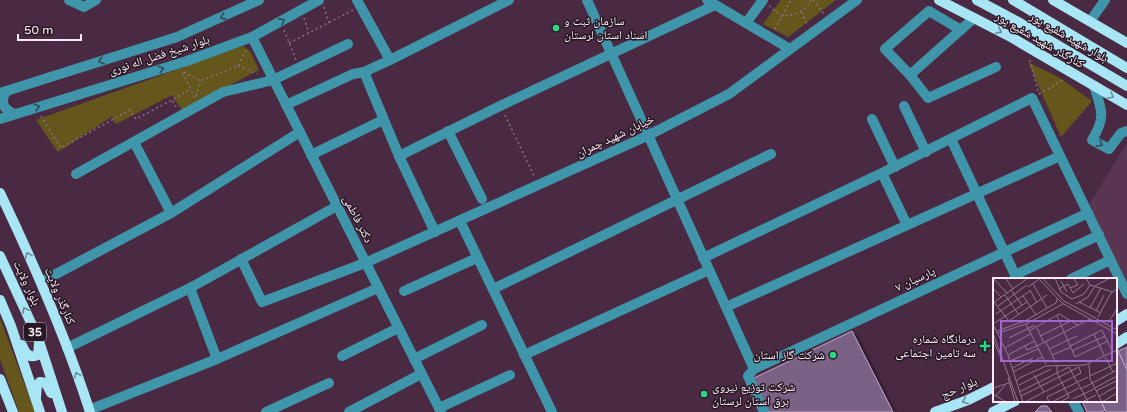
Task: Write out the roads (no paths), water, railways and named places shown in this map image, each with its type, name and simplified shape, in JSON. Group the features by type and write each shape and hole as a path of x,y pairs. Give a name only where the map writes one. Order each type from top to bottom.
{"main road":[{"name":"کنارگذر شهید شفیع پور","path":"939,0 1027,46 1127,105"},
{"name":"بلوار شهید شفیع پور","path":"977,0 1020,23 1127,86"},
{"name":"بلوار شهید شفیع پور","path":"1013,0 1127,68"},
{"path":"1053,0 1126,39"},
{"path":"0,213 1,195"},
{"name":"کنارگذر ولایت","path":"1,195 41,282 67,348 89,411"},
{"name":"بلوار ولایت","path":"0,256 38,338 62,412"},
{"name":"35","path":"0,300 11,326 40,412"},
{"path":"1117,321 1127,314"},
{"path":"11,326 28,355 32,357 38,355 40,351 38,338"},
{"path":"1117,343 1127,337"},
{"path":"0,379 13,412"},
{"path":"36,400 37,385 44,382 48,385 62,412"},
{"name":"بلوار حج","path":"935,412 968,400 993,388"},
{"path":"994,412 1013,402"}],"street":[{"path":"69,0 84,7 96,0"},
{"name":"بلوار شیخ فضل اله نوری","path":"3,92 177,38 258,0"},
{"name":"بلوار شیخ فضل اله نوری","path":"0,119 186,61 252,37 320,0"},
{"path":"286,105 353,74 364,72 390,60 509,0"},
{"path":"587,0 647,136 754,369 748,376 764,412"},
{"name":"خیابان شهید چمران","path":"241,259 262,302 365,262 460,221 647,136 729,94 857,0"},
{"path":"1091,20 1105,0"},
{"path":"399,156 611,53 711,2 790,49"},
{"path":"359,3 390,60"},
{"path":"746,23 766,3"},
{"path":"960,30 928,12 885,49 910,75 928,98 996,68"},
{"path":"910,75 974,18"},
{"name":"دکتر فاطمی","path":"252,37 440,410"},
{"path":"76,174 222,92 273,80 348,44"},
{"path":"364,72 383,120 435,232"},
{"path":"1094,86 1103,112 1100,127 1092,140 1109,149 1121,133 1127,131"},
{"path":"3,92 3,106 8,112 15,114"},
{"path":"703,258 951,140 1032,98 1127,294"},
{"path":"904,106 926,152"},
{"path":"872,119 895,167"},
{"path":"311,155 383,120"},
{"path":"448,131 482,199"},
{"path":"41,282 171,213 300,132"},
{"path":"951,140 1016,277 1098,235"},
{"path":"134,142 171,213"},
{"path":"493,289 771,154"},
{"path":"726,307 1060,156"},
{"path":"882,173 907,225"},
{"path":"67,348 190,288 337,206"},
{"name":"پارسیان ۷","path":"754,369 1088,213"},
{"path":"460,221 552,412"},
{"path":"404,291 477,258"},
{"path":"1073,278 1110,260"},
{"path":"524,355 709,270"},
{"path":"190,288 217,359"},
{"path":"89,411 217,359 378,288"},
{"path":"414,359 482,325"},
{"path":"342,356 398,328"},
{"path":"349,412 421,374"},
{"path":"440,410 510,374"},
{"path":"266,412 330,383"},
{"path":"1074,402 1079,412"}],"place":[{"name":"سازمان ثبت و اسناد استان لرستان","path":"556,28"},
{"name":"درمانگاه شماره سه تامین اجتماعی","path":"985,346"},
{"name":"شرکت گاز استان","path":"833,355"},
{"name":"شرکت توزیع نیروی برق استان لرستان","path":"704,394"}]}
